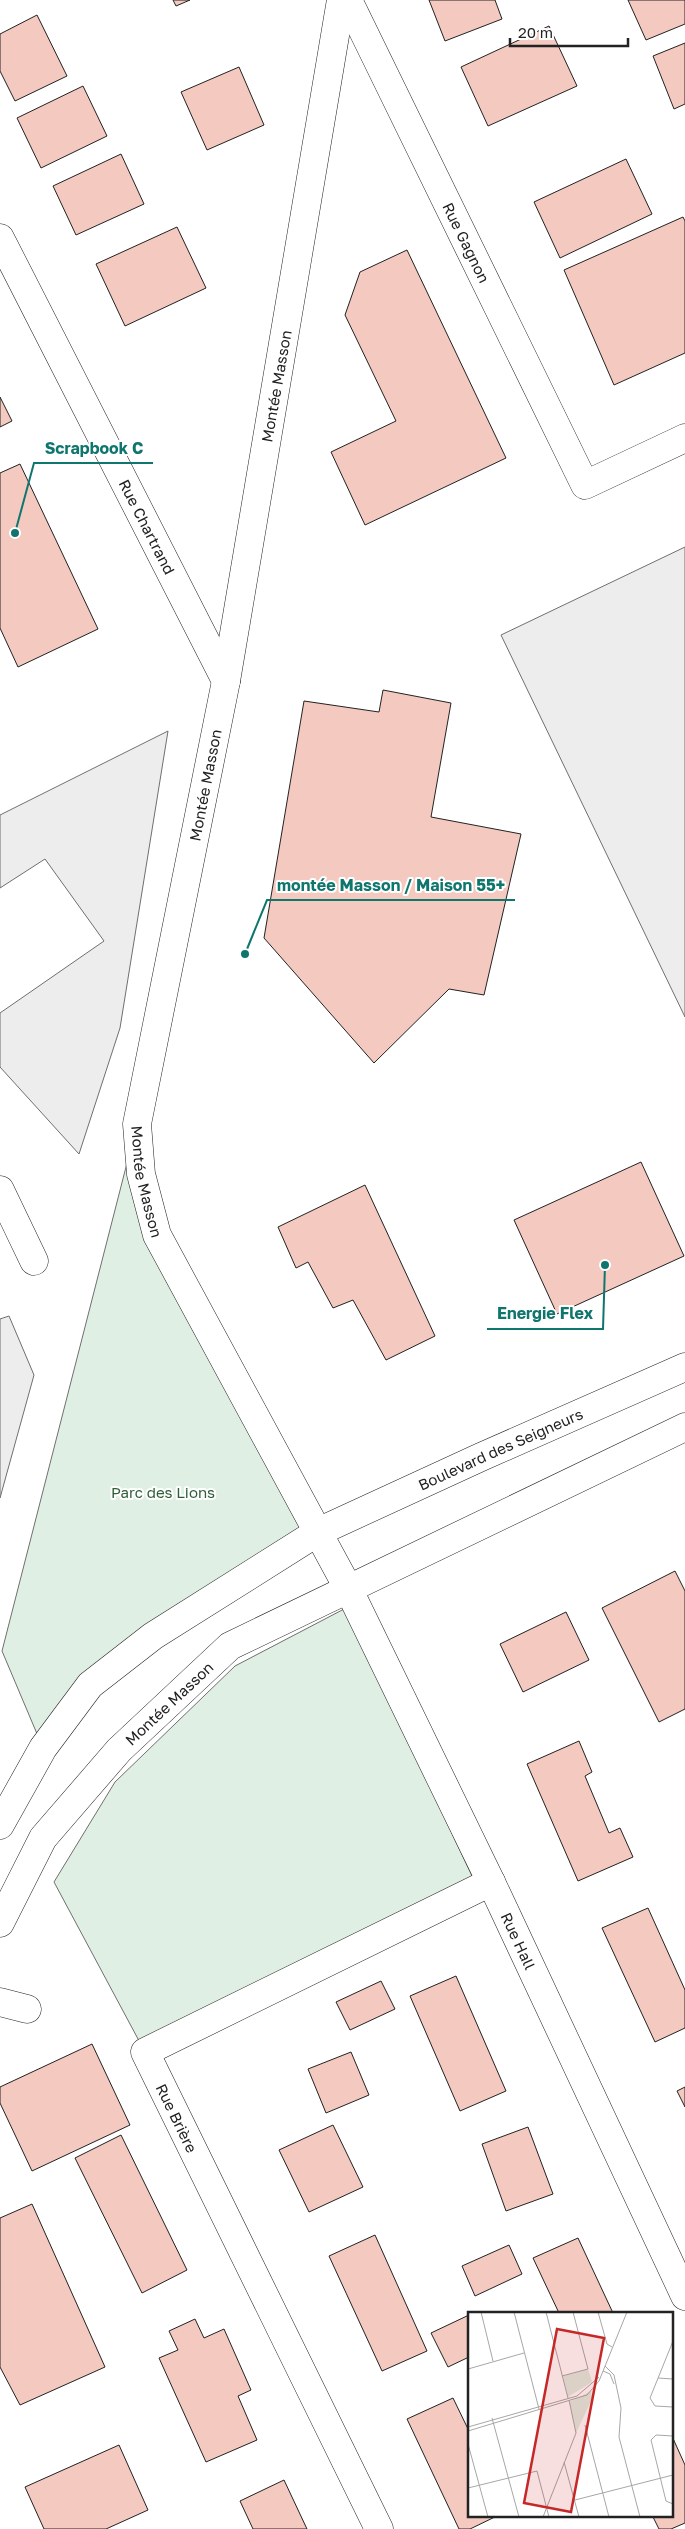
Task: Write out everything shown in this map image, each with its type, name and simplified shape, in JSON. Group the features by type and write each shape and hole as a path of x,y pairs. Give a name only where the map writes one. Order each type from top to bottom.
{"main road":[{"name":"Montée Masson","path":"0,1923 43,1838 119,1750 230,1646 348,1588 157,1235 141,1174 137,1124 226,681 341,0"},
{"name":"Rue Gagnon","path":"348,0 586,485 685,438"},
{"name":"Rue Chartrand","path":"0,238 226,681"},
{"path":"0,1190 34,1261"},
{"name":"Boulevard des Seigneurs","path":"318,1532 481,1456 685,1367"},
{"path":"348,1588 685,1427"},
{"path":"0,1825 43,1748 90,1685 153,1636 318,1532"},
{"name":"Rue Hall","path":"348,1588 491,1882 685,2296"},
{"name":"Rue Brière","path":"380,2529 145,2052 491,1882"},
{"path":"0,2002 28,2009"}],"green space":[{"name":"Parc des Lions","path":"137,1124 141,1174 318,1532 153,1636 43,1748 2,1651"},
{"path":"346,1608 480,1893 145,2052 54,1882 115,1782 235,1666"}],"shaded area":[{"path":"685,547 685,1017 501,635"},
{"path":"168,731 120,1028 79,1154 0,1067 0,1013 104,941 45,859 0,888 0,815"},
{"path":"9,1316 34,1375 0,1498 0,1319"}],"building":[{"path":"173,0 190,0 176,6"},
{"path":"429,0 495,0 502,19 445,41"},
{"path":"628,0 685,0 685,24 646,40"},
{"path":"37,15 67,76 15,101 0,71 0,34"},
{"path":"549,26 577,86 488,126 461,67"},
{"path":"685,43 685,104 674,109 653,56"},
{"path":"239,67 264,125 207,150 181,92"},
{"path":"83,86 107,136 41,168 17,118"},
{"path":"121,154 144,204 76,235 53,186"},
{"path":"626,159 652,214 560,258 534,202"},
{"path":"683,217 685,221 685,353 614,385 564,270"},
{"path":"177,227 206,288 125,326 96,264"},
{"path":"407,250 506,458 365,525 331,452 396,421 345,315 360,272"},
{"path":"0,397 12,421 0,427"},
{"path":"20,464 98,629 18,667 0,628 0,473"},
{"path":"383,690 451,703 431,817 521,834 484,995 449,989 374,1063 264,938 304,701 379,712"},
{"path":"641,1162 684,1256 557,1314 514,1220"},
{"path":"365,1185 435,1336 386,1360 353,1300 333,1308 308,1262 296,1268 278,1227"},
{"path":"675,1571 685,1591 685,1709 659,1722 602,1608"},
{"path":"566,1612 589,1660 523,1692 500,1644"},
{"path":"579,1741 592,1772 585,1776 609,1833 620,1828 633,1857 578,1881 527,1764"},
{"path":"648,1908 685,1990 685,2028 655,2042 602,1928"},
{"path":"456,1976 506,2091 460,2111 410,1996"},
{"path":"381,1981 395,2009 350,2030 336,2002"},
{"path":"92,2044 130,2125 32,2171 0,2103 0,2087"},
{"path":"351,2052 369,2095 326,2113 308,2069"},
{"path":"685,2087 685,2107 677,2091"},
{"path":"333,2125 363,2187 309,2212 279,2150"},
{"path":"528,2127 553,2194 506,2211 482,2144"},
{"path":"121,2135 187,2270 142,2293 75,2158"},
{"path":"32,2204 105,2367 20,2405 0,2367 0,2218"},
{"path":"375,2235 427,2351 382,2371 329,2256"},
{"path":"578,2238 613,2312 559,2312 533,2258"},
{"path":"509,2245 522,2274 475,2296 462,2266"},
{"path":"468,2315 468,2357 448,2367 431,2333"},
{"path":"195,2319 204,2338 224,2329 251,2390 238,2396 257,2440 206,2462 159,2358 178,2350 169,2331"},
{"path":"453,2398 468,2429 468,2516 497,2516 470,2529 459,2529 407,2419"},
{"path":"672,2436 685,2465 685,2523 671,2529 659,2529 652,2516 672,2516"},
{"path":"119,2445 148,2510 106,2529 44,2529 25,2487"},
{"path":"284,2480 307,2529 253,2529 240,2501"}],"place":[{"name":"Scrapbook C","path":"15,533"},
{"name":"montée Masson / Maison 55+","path":"245,954"},
{"name":"Energie Flex","path":"605,1265"}]}
